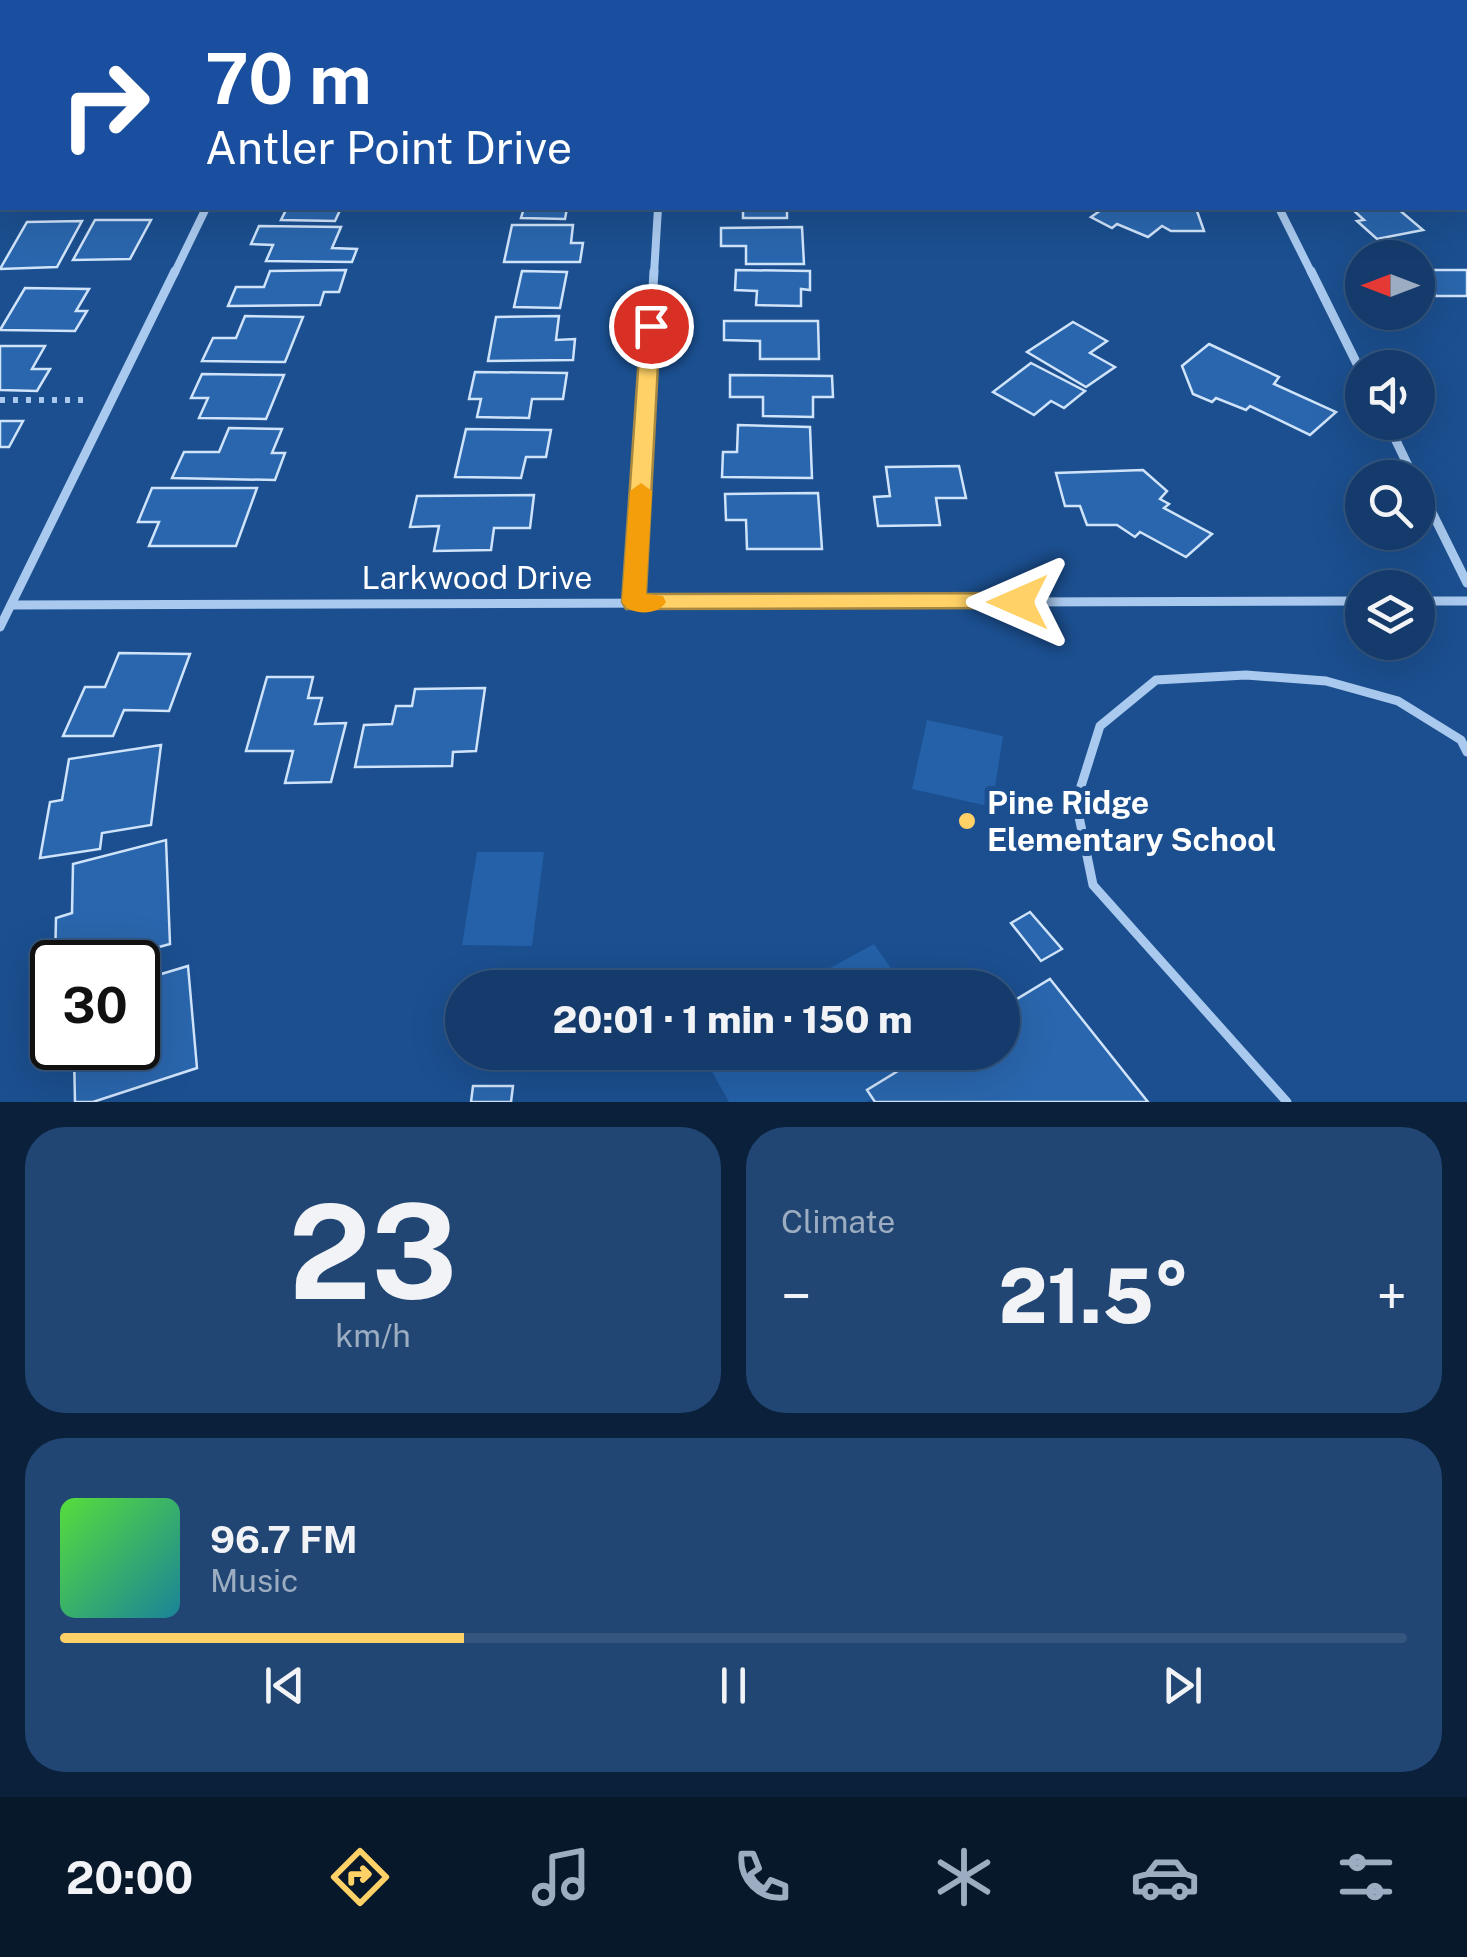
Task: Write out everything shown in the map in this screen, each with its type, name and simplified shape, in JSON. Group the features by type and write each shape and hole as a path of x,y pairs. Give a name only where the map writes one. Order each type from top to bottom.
{"street":[{"path":"0,627 205,210"},
{"path":"634,602 658,210"},
{"path":"1281,210 1350,350"},
{"path":"1435,519 1467,583"},
{"path":"1435,601 1467,600"},
{"name":"Larkwood Drive","path":"12,605 1345,601"}],"lane":[{"path":"1287,1102 1094,885 1076,802 1100,726 1156,680 1246,675 1326,681 1398,700 1461,740 1467,752"}],"path":[{"path":"0,400 112,400"}],"shaded area":[{"path":"927,720 1003,736 992,807 912,789"},
{"path":"477,852 544,852 532,946 462,945"},
{"path":"874,944 892,970 826,970"},
{"path":"711,1070 922,1070 867,1102 729,1102"}],"building":[{"path":"286,210 340,210 335,221 281,220"},
{"path":"523,210 567,210 565,219 521,218"},
{"path":"743,210 787,210 787,218 743,218"},
{"path":"1101,210 1197,210 1204,231 1171,231 1162,226 1148,237 1117,224 1112,228 1091,217"},
{"path":"1353,210 1399,210 1423,230 1377,239 1357,221 1364,220"},
{"path":"95,220 151,220 130,259 73,260"},
{"path":"82,221 57,267 0,269 27,222"},
{"path":"512,225 573,225 571,243 583,243 580,262 504,262"},
{"path":"259,226 341,227 332,248 357,249 352,262 266,261 273,245 251,244"},
{"path":"802,227 804,264 746,264 746,246 721,246 721,228"},
{"path":"346,270 339,292 324,292 320,305 228,306 236,287 264,287 270,271"},
{"path":"736,270 810,271 810,290 801,289 801,306 756,305 757,291 735,290"},
{"path":"1435,270 1467,270 1467,296 1436,296"},
{"path":"522,271 567,272 560,308 514,307"},
{"path":"25,288 89,289 76,311 87,311 75,331 0,330"},
{"path":"245,316 303,317 285,362 202,361 213,338 236,338"},
{"path":"559,316 556,340 575,339 573,360 488,361 496,317"},
{"path":"724,321 818,321 819,359 760,359 760,341 724,340"},
{"path":"1073,322 1107,341 1090,353 1115,367 1086,387 1027,352"},
{"path":"1209,344 1279,377 1274,384 1336,412 1310,435 1250,406 1246,410 1193,394 1182,366"},
{"path":"0,346 45,346 32,369 50,369 37,391 0,390"},
{"path":"1031,363 1085,391 1064,408 1051,401 1034,415 993,392"},
{"path":"475,372 567,373 563,399 532,399 529,418 477,417 481,399 469,399"},
{"path":"202,374 284,375 266,419 199,418 208,398 191,398"},
{"path":"730,375 832,376 833,397 813,397 813,417 763,416 763,397 730,397"},
{"path":"0,421 23,421 9,447 0,447"},
{"path":"738,425 810,427 812,478 722,477 723,452 737,452"},
{"path":"229,428 282,429 272,453 285,453 275,480 172,478 184,452 219,452"},
{"path":"466,429 551,430 546,457 526,457 521,478 455,477"},
{"path":"959,466 966,498 936,498 940,525 878,526 874,497 890,496 886,467"},
{"path":"1143,470 1167,491 1160,499 1169,504 1164,508 1212,534 1186,557 1140,532 1135,537 1117,525 1087,525 1080,506 1065,506 1056,473"},
{"path":"152,488 257,488 236,546 149,546 159,522 138,522"},
{"path":"818,493 822,549 747,549 746,520 726,520 725,494"},
{"path":"534,495 530,528 494,528 491,550 434,551 439,526 410,527 417,496"},
{"path":"119,653 190,654 169,711 124,710 113,736 63,736 85,687 105,687"},
{"path":"267,677 313,677 308,698 322,698 315,724 346,723 331,782 285,783 293,751 246,751"},
{"path":"485,688 476,751 453,752 452,766 355,767 364,725 392,724 396,706 412,706 415,689"},
{"path":"161,745 151,825 102,833 100,849 40,858 50,802 62,800 69,759"},
{"path":"166,840 170,944 160,947 160,940 56,940 56,918 72,913 73,864"},
{"path":"1030,912 1062,949 1041,961 1011,923"},
{"path":"188,966 197,1068 93,1102 75,1102 74,1070 160,1070 160,974"},
{"path":"1050,979 1148,1102 875,1102 867,1090 900,1070 1020,1070 1020,997"},
{"path":"473,1086 513,1086 511,1102 471,1102"}],"slow traffic":[{"path":"641,491 634,602 654,602"}],"place":[{"name":"Pine Ridge Elementary School","path":"967,821"}],"route":[{"path":"651,326 634,602 1018,602"}]}
